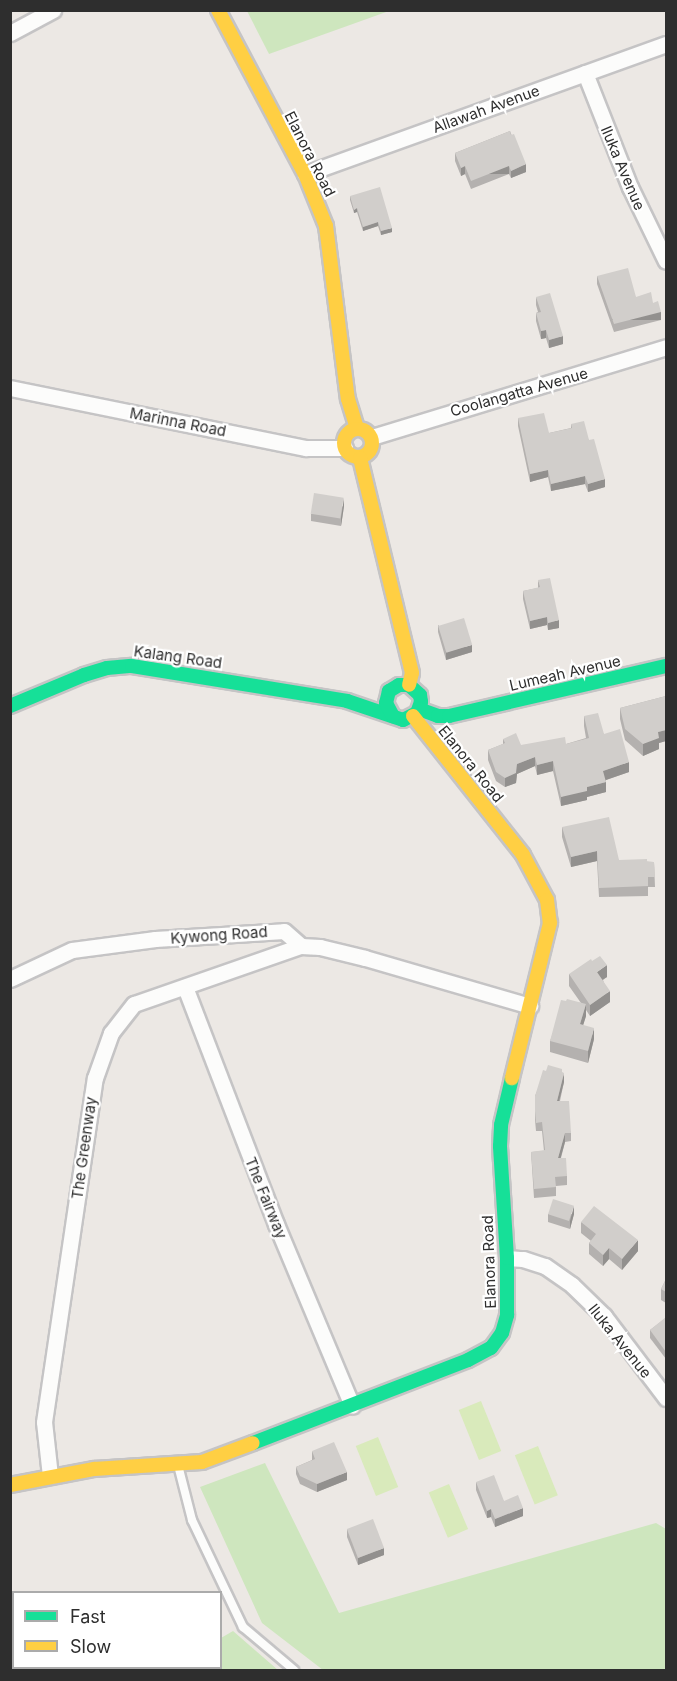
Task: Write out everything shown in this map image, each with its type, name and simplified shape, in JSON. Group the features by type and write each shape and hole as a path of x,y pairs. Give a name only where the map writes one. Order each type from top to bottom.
{"street":[{"path":"10,33 53,10"},
{"name":"Elanora Road","path":"218,10 305,174 326,226 348,399 357,429"},
{"name":"Allawah Avenue","path":"305,174 666,44"},
{"name":"Iluka Avenue","path":"585,73 630,187 666,261"},
{"name":"Coolangatta Avenue","path":"372,437 666,347"},
{"name":"Marinna Road","path":"10,388 306,448 345,448"},
{"path":"357,429 368,432 372,437 371,449 360,458 351,456 345,448 348,434 357,429"},
{"path":"360,458 412,673 409,685"},
{"path":"404,645 396,670 394,686 386,698 387,708 393,716 403,720 416,713 438,716 472,711"},
{"name":"Kalang Road","path":"10,706 84,675 107,668 132,666 347,701 393,716"},
{"name":"Lumeah Avenue","path":"472,711 666,666"},
{"path":"394,686 409,685 420,695 416,713"},
{"name":"Kalang Road","path":"347,701 386,698"},
{"path":"443,755 449,732 472,711"},
{"name":"Elanora Road","path":"10,1485 94,1469 202,1462 468,1360 491,1348 502,1333 507,1315 507,1258 500,1146 501,1125 550,923 547,900 538,879 523,855 443,755 416,713"},
{"name":"Kywong Road","path":"10,979 72,951 155,939 284,932 301,946 320,947 365,958 530,1006"},
{"name":"The Greenway","path":"50,1476 44,1422 94,1078 111,1033 134,1004 301,946"},
{"name":"The Fairway","path":"185,987 276,1224 352,1406"},
{"name":"Iluka Avenue","path":"507,1258 522,1259 545,1266 572,1285 604,1316 666,1398"}],"lane":[{"path":"178,1465 192,1520 243,1627 294,1671"}],"green space":[{"path":"247,11 389,11 269,54"},
{"path":"481,1401 501,1451 479,1460 459,1410"},
{"path":"378,1437 398,1487 376,1496 356,1446"},
{"path":"538,1446 558,1495 535,1505 515,1455"},
{"path":"265,1463 339,1613 656,1523 666,1529 666,1670 323,1670 262,1623 200,1487"},
{"path":"449,1484 468,1529 448,1538 429,1493"},
{"path":"233,1631 278,1670 167,1670 222,1669 222,1637"}],"building":[{"path":"510,131 511,135 514,134 526,164 511,171 509,166 471,181 465,166 461,168 455,153"},
{"path":"380,187 392,228 381,231 378,222 363,227 357,208 354,210 350,196"},
{"path":"628,268 636,297 651,292 653,303 658,301 661,312 614,324 597,276"},
{"path":"550,293 563,336 549,340 546,330 541,331 536,313 541,312 536,297"},
{"path":"544,413 549,433 572,428 571,424 584,421 589,440 594,439 605,479 588,484 585,476 551,484 548,470 530,474 518,418"},
{"path":"314,493 344,498 340,518 311,514"},
{"path":"550,578 559,620 548,623 547,617 530,621 523,591 540,587 538,580"},
{"path":"464,618 472,645 446,653 438,626"},
{"path":"666,696 666,730 658,732 659,738 643,744 625,729 620,708"},
{"path":"598,713 604,734 620,729 629,762 603,771 606,782 587,787 587,791 561,797 553,761 537,765 535,757 517,764 516,773 505,778 496,772 488,750 505,743 503,739 516,733 521,745 565,737 566,744 589,738 584,716"},
{"path":"609,817 619,860 647,859 647,862 654,862 655,877 648,877 648,886 599,888 597,851 571,857 562,827"},
{"path":"600,956 607,965 597,972 610,991 590,1005 569,974 591,959 592,961"},
{"path":"567,999 586,1004 580,1024 594,1028 588,1051 550,1041 561,1000 566,1001"},
{"path":"548,1065 562,1069 564,1073 557,1101 569,1101 571,1133 565,1133 558,1158 566,1158 567,1176 555,1177 556,1187 534,1189 531,1152 545,1150 542,1122 536,1123 535,1096 543,1070 546,1071"},
{"path":"553,1199 574,1206 569,1221 548,1214"},
{"path":"594,1206 638,1240 622,1259 609,1248 603,1255 589,1243 596,1234 581,1222"},
{"path":"666,1279 666,1292 661,1289"},
{"path":"666,1317 666,1352 650,1330"},
{"path":"334,1442 347,1472 317,1484 300,1476 296,1467 315,1459 312,1451"},
{"path":"494,1475 504,1501 518,1495 523,1508 495,1519 491,1509 487,1511 476,1482"},
{"path":"373,1519 384,1548 358,1558 347,1529"}],"traffic: fast":[{"path":"10,706 84,675 107,668 132,666 347,701 403,720 417,713 421,702 420,695 409,685 399,685 389,691 386,703 393,716"},
{"path":"419,709 438,716 449,716 666,666"},
{"path":"253,1443 468,1360 491,1348 502,1333 507,1315 507,1258 500,1146 501,1125 512,1078"}],"traffic: slow":[{"path":"218,10 305,174 326,226 348,399 357,429"},
{"path":"358,429 368,433 372,443 368,453 358,457 348,453 344,443 348,433 358,429"},
{"path":"360,458 412,673 409,685"},
{"path":"413,716 523,855 547,900 550,923 512,1078"},
{"path":"10,1485 94,1469 202,1462 253,1443"}]}
